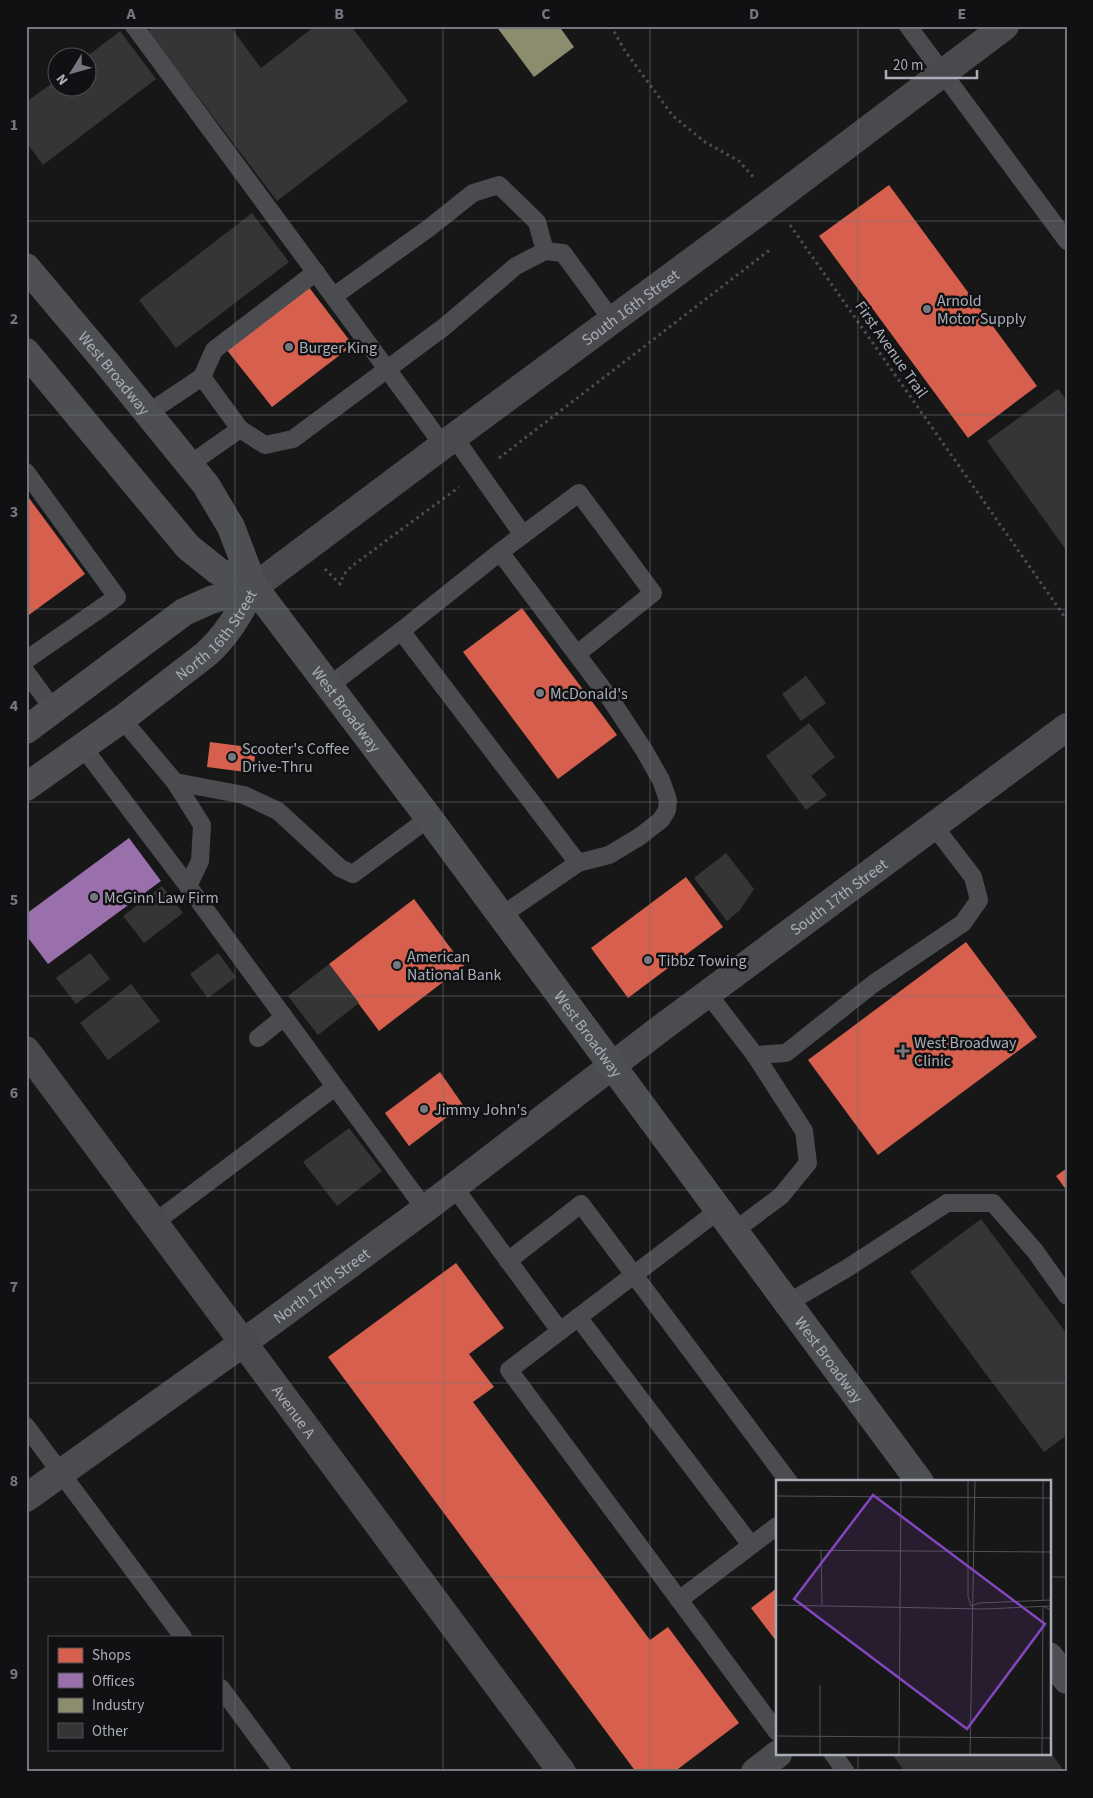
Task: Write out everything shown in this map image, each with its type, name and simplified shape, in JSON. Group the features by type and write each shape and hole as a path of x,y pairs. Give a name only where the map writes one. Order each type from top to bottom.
{"main road":[{"name":"South 16th Street","path":"254,587 1006,26"},
{"name":"West Broadway","path":"26,267 190,464 226,517 238,542 254,587 429,818 919,1480"},
{"name":"West Broadway","path":"26,352 188,547 218,571 254,587"},
{"name":"North 16th Street","path":"26,730 184,612 211,600 254,587"},
{"name":"North 16th Street","path":"26,787 122,718 216,646 232,625 254,587"},
{"name":"Avenue A","path":"26,1050 562,1772"},
{"path":"1050,1657 1067,1680"}],"street":[{"name":"South 17th Street","path":"612,1067 1067,727"},
{"name":"North 17th Street","path":"26,1498 243,1343 425,1209 612,1067"},
{"path":"755,1772 776,1756"}],"lane":[{"path":"134,26 388,369 448,441 479,472 523,535"},
{"path":"908,26 1067,241"},
{"path":"334,296 429,228 473,193 499,185 537,222 545,251"},
{"path":"202,377 240,430 265,445 293,439 444,327 516,266 545,251 563,253 612,320"},
{"path":"148,413 202,377 214,350 316,272"},
{"path":"190,464 240,430"},
{"path":"26,472 117,597 26,660"},
{"path":"329,686 500,552 579,493 653,593 576,654"},
{"path":"500,552 611,700 644,750 661,780 668,800 667,810 661,820 639,837 609,854 578,863 501,916"},
{"path":"401,631 578,863"},
{"path":"26,672 54,710"},
{"path":"122,718 175,782 202,825 200,861 188,886"},
{"path":"82,746 188,886 425,1209"},
{"path":"175,782 244,795 278,811 340,868 353,874 429,818"},
{"path":"755,1055 786,1053 873,984 963,923 979,900 973,877 934,826"},
{"path":"708,994 755,1055 804,1131 808,1163 781,1196 726,1220 634,1274 509,1370 776,1731"},
{"path":"258,1038 284,1017"},
{"path":"154,1223 335,1087"},
{"path":"454,1187 560,1330"},
{"path":"788,1303 849,1267 947,1203 994,1203 1035,1251 1067,1296"},
{"path":"508,1260 581,1204 788,1480"},
{"path":"578,1317 751,1545"},
{"path":"26,1426 182,1636"},
{"path":"679,1600 776,1527"},
{"path":"222,1689 283,1772"},
{"path":"834,1756 846,1772"}],"path":[{"name":"First Avenue Trail","path":"611,26 625,51 673,116 705,142 739,161 796,233 1067,620"},
{"path":"340,584 344,574 352,566 524,440 771,249"}],"building: Shops":[{"path":"889,185 1037,386 968,438 819,236"},
{"name":"Burger King","path":"308,286 353,345 272,407 226,349"},
{"path":"26,494 85,574 26,617"},
{"name":"McDonald's","path":"522,608 617,735 558,779 463,652"},
{"name":"Scooter's Coffee Drive-Thru","path":"210,742 256,748 253,773 207,767"},
{"path":"686,877 723,927 628,998 591,948"},
{"name":"American National Bank","path":"414,899 464,966 379,1031 329,964"},
{"path":"966,942 1037,1037 878,1155 808,1060"},
{"name":"Jimmy John's","path":"440,1072 463,1105 409,1146 385,1113"},
{"path":"1067,1168 1067,1191 1056,1176"},
{"path":"456,1263 504,1328 469,1354 494,1387 473,1402 650,1640 668,1627 739,1723 674,1772 636,1772 328,1357"},
{"path":"776,1589 776,1641 751,1608"}],"building: Offices":[{"name":"McGinn Law Firm","path":"129,838 161,881 48,964 26,935 26,914"}],"building: Industry":[{"path":"496,26 559,26 574,47 534,77"}],"building: Other":[{"path":"155,26 230,26 261,68 315,26 351,26 408,101 277,201 148,31"},
{"path":"120,31 156,79 43,165 26,142 26,102 48,86 48,98 98,98 98,48"},
{"path":"252,213 289,262 176,348 139,300"},
{"path":"1058,389 1067,401 1067,551 987,441"},
{"path":"806,676 826,703 801,721 782,694"},
{"path":"809,723 835,757 811,776 827,795 806,810 766,756"},
{"path":"726,853 754,889 740,910 727,921 694,878"},
{"path":"162,886 183,913 144,943 123,916"},
{"path":"90,953 110,979 76,1004 56,978"},
{"path":"218,953 236,977 208,998 190,974"},
{"path":"329,964 359,1003 318,1035 288,996"},
{"path":"131,984 160,1021 108,1060 80,1023"},
{"path":"349,1128 382,1171 337,1206 303,1162"},
{"path":"981,1219 1067,1334 1067,1435 1044,1452 910,1272"},
{"path":"1050,1752 1065,1772 977,1772 974,1769 970,1772 905,1772 893,1756 1050,1756"}],"place":[{"name":"Arnold Motor Supply","path":"927,309"},
{"name":"Burger King","path":"289,347"},
{"name":"McDonald's","path":"540,693"},
{"name":"Scooter's Coffee Drive-Thru","path":"232,757"},
{"name":"McGinn Law Firm","path":"94,897"},
{"name":"Tibbz Towing","path":"648,960"},
{"name":"American National Bank","path":"397,965"},
{"name":"West Broadway Clinic","path":"903,1051"},
{"name":"Jimmy John's","path":"424,1109"}]}
